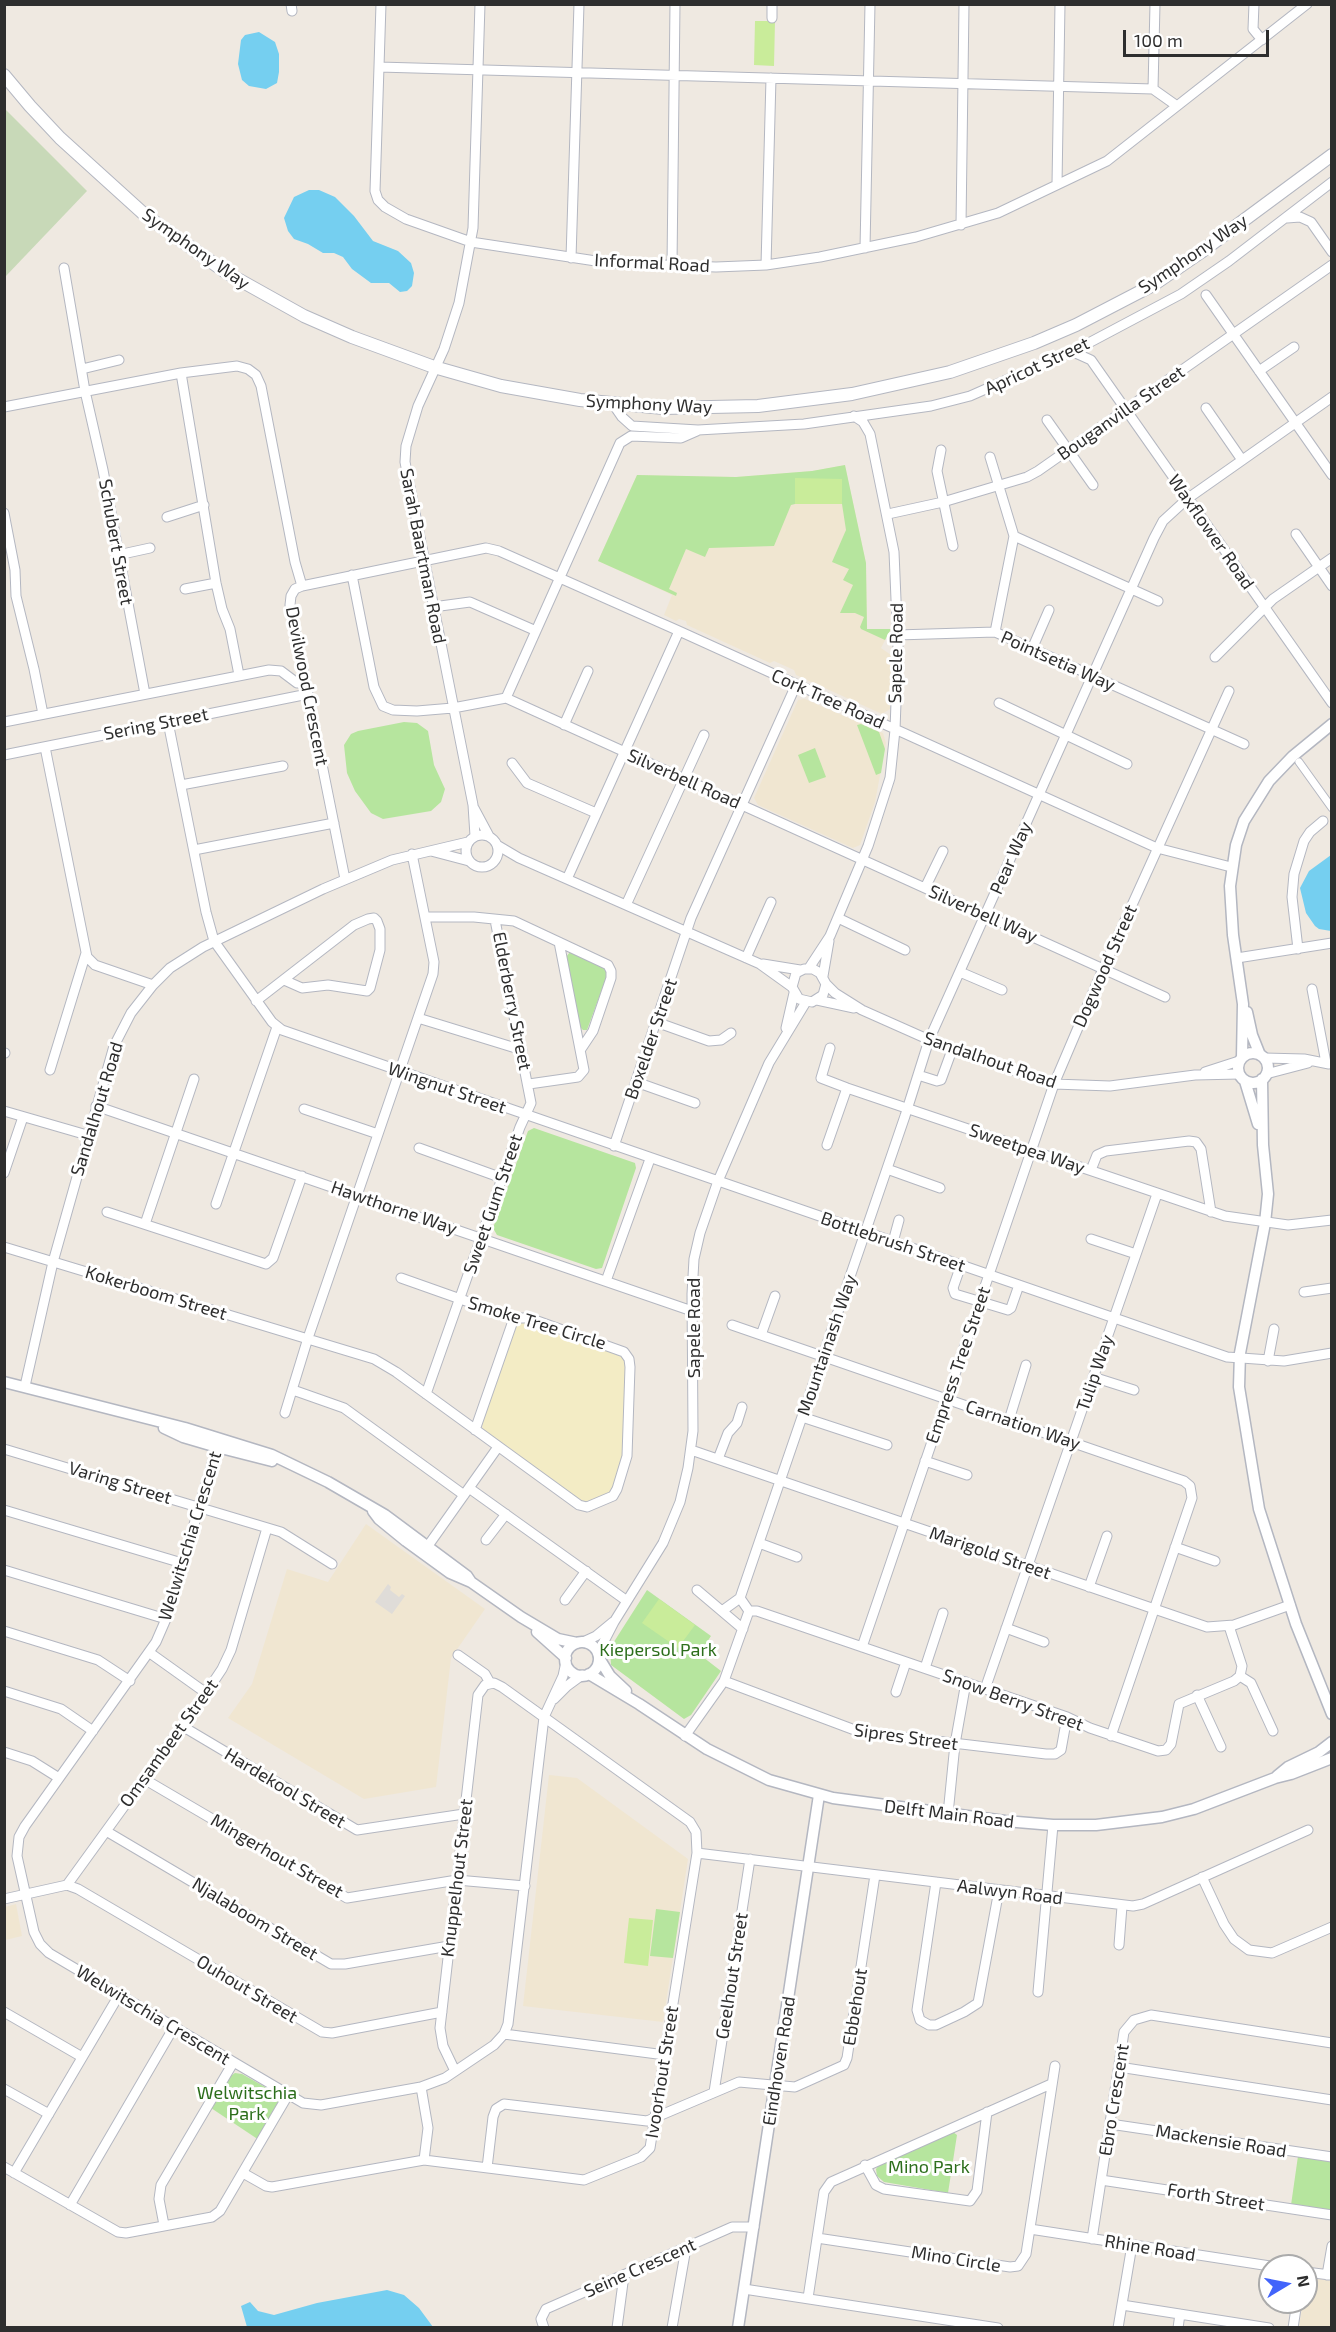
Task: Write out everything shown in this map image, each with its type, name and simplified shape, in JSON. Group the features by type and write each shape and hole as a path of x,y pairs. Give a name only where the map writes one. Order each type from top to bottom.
{"main road":[{"name":"Symphony Way","path":"4,75 30,106 94,171 145,215 201,256 254,289 304,316 352,338 434,367 501,386 613,404 663,408 716,408 803,402 922,380 994,358 1076,325 1154,285 1332,156"}],"street":[{"name":"Informal Road","path":"381,4 375,191 378,200 385,207 406,219 471,242 609,263 716,267 766,265 820,257 961,225 998,213 1107,161 1307,4"},
{"name":"Sarah Baartman Road","path":"472,839 473,806 406,476 405,454 418,406 444,349 459,303 471,242 480,4"},
{"path":"571,258 579,4"},
{"path":"672,265 675,4"},
{"path":"772,4 772,18"},
{"path":"865,248 870,4"},
{"path":"961,225 964,4"},
{"path":"1057,184 1060,4"},
{"path":"1153,89 1155,4"},
{"path":"1254,4 1253,28 1262,39"},
{"path":"379,67 1153,89 1177,106"},
{"path":"766,265 771,78"},
{"name":"Apricot Street","path":"613,404 632,426 698,430 774,427 931,406 970,396 1098,338 1181,294 1287,218 1332,182"},
{"path":"1287,218 1300,217 1311,222 1332,252"},
{"name":"Bouganvilla Street","path":"888,514 943,502 1038,471 1332,265"},
{"name":"Schubert Street","path":"63,268 145,694"},
{"path":"1206,295 1332,475"},
{"path":"1071,351 1091,360 1098,338"},
{"path":"1259,371 1294,347"},
{"path":"82,369 119,360"},
{"name":"Waxflower Road","path":"1091,360 1332,703"},
{"path":"4,407 181,374 237,366 248,369 256,375 261,386 295,562 302,586"},
{"path":"181,374 216,583 230,629 239,675"},
{"name":"Pear Way","path":"929,1040 1163,522 1187,499 1332,397"},
{"path":"1206,408 1242,460"},
{"path":"870,434 874,420 881,412"},
{"name":"Sapele Road","path":"804,969 830,936 862,860 886,794 895,730 896,571 888,514 870,434 863,422 854,416"},
{"path":"1047,420 1093,485"},
{"name":"Apricot Street","path":"506,698 534,630 620,443 631,436 681,438 698,430"},
{"path":"941,450 936,466 953,546"},
{"path":"990,457 1014,536 995,632"},
{"path":"167,517 204,505"},
{"path":"4,513 15,570 16,596 43,714"},
{"path":"1296,534 1332,586"},
{"path":"1014,536 1158,601"},
{"path":"118,555 150,548"},
{"name":"Cork Tree Road","path":"424,561 491,549 679,631 1157,848 1232,867"},
{"path":"1215,657 1265,607 1332,558"},
{"name":"Devilwood Crescent","path":"345,879 290,600 293,592 302,586 424,561"},
{"path":"352,575 374,687 380,704 388,709 401,711 453,708 506,698"},
{"path":"185,589 216,583"},
{"path":"433,607 470,602 534,630"},
{"path":"1032,649 1049,610"},
{"path":"567,879 679,631"},
{"name":"Pointsetia Way","path":"897,635 995,632 1244,744"},
{"path":"4,722 273,669 284,673 294,681 306,683"},
{"path":"564,725 588,671"},
{"name":"Boxelder Street","path":"614,1146 692,918 796,686"},
{"name":"Dogwood Street","path":"1054,1084 1103,969 1229,691"},
{"name":"Sering Street","path":"4,755 308,694"},
{"name":"Silverbell Road","path":"506,698 862,860"},
{"path":"999,703 1127,764"},
{"path":"168,722 214,941"},
{"path":"1263,1145 1242,1078 1243,1004 1231,909 1232,867 1244,821 1256,799 1269,781 1293,756 1332,724"},
{"path":"626,905 704,735"},
{"path":"45,747 86,953 95,965 153,985"},
{"path":"1299,762 1332,808"},
{"path":"512,763 522,778 547,792 596,813"},
{"path":"181,785 283,766"},
{"name":"Sarah Baartman Road","path":"473,806 489,836"},
{"path":"1298,949 1292,897 1294,874 1304,841 1310,832 1323,822"},
{"path":"194,850 334,823"},
{"path":"428,851 489,836 498,845 519,858 760,964 793,990 799,999 806,1002 817,1000 825,991 824,980 817,970 760,964"},
{"path":"470,861 466,855 472,839"},
{"path":"494,862 498,845"},
{"path":"925,888 943,850"},
{"path":"428,851 470,861 481,867 494,862 519,858"},
{"name":"Sandalhout Road","path":"25,1386 53,1262 87,1135 114,1046 131,1013 153,985 187,956 214,941 380,864 428,851"},
{"path":"285,1413 308,1338 434,970 426,917 412,854"},
{"name":"Silverbell Way","path":"862,860 1165,997"},
{"path":"746,958 771,902"},
{"name":"Elderberry Street","path":"426,917 495,920 529,1084 531,1103 526,1116"},
{"path":"256,1001 354,925 368,919 374,918 377,921 380,929 380,950 370,988 367,991 328,985 302,988 284,980"},
{"path":"838,918 905,950"},
{"path":"495,920 514,921 604,962 611,971 611,978 593,1030 581,1049"},
{"name":"Sapele Road","path":"824,980 830,936"},
{"name":"Wingnut Street","path":"214,941 256,1001 277,1027 288,1033 718,1181"},
{"path":"529,1084 581,1075 584,1066 559,942"},
{"path":"1237,958 1332,943"},
{"path":"50,1070 86,953"},
{"path":"793,990 794,978 804,969"},
{"path":"960,972 1002,990"},
{"name":"Sandalhout Road","path":"824,980 835,993 862,1010 952,1050 1054,1084 1110,1086 1195,1076 1242,1078"},
{"path":"1241,1059 1249,1053 1329,1064 1312,989"},
{"name":"Sapele Road","path":"785,1034 793,990"},
{"name":"Sandalhout Road","path":"817,1000 862,1010"},
{"name":"Sapele Road","path":"598,1656 614,1622 669,1531 680,1502 692,1450 694,1412 692,1276 698,1242 718,1181 769,1064 806,1002"},
{"path":"1243,1004 1267,1064 1264,1077 1263,1145 1268,1185 1265,1222 1239,1357 1241,1405 1259,1509 1303,1644 1322,1684 1332,1714"},
{"path":"418,1018 522,1050"},
{"path":"656,1022 715,1041 731,1034"},
{"path":"216,1204 277,1027"},
{"name":"Mountainash Way","path":"740,1599 866,1232 929,1040"},
{"name":"Sweetpea Way","path":"830,1047 821,1078 847,1088 1211,1212 1265,1222 1297,1225 1332,1220"},
{"path":"918,1075 937,1082 942,1080 952,1050"},
{"name":"Sandalhout Road","path":"1195,1076 1241,1059"},
{"path":"1242,1078 1254,1083 1264,1077 1313,1061"},
{"path":"145,1224 194,1079"},
{"path":"636,1082 695,1103"},
{"name":"Empress Tree Street","path":"862,1647 1054,1084"},
{"path":"827,1145 847,1088"},
{"name":"Hawthorne Way","path":"96,1106 692,1311"},
{"path":"304,1109 378,1134"},
{"path":"4,1111 87,1135"},
{"name":"Sweet Gum Street","path":"426,1394 526,1116"},
{"path":"4,1173 22,1117"},
{"path":"1091,1170 1097,1155 1106,1151 1196,1142 1201,1149 1211,1212"},
{"path":"419,1148 502,1178"},
{"path":"606,1281 650,1159"},
{"path":"887,1169 940,1188"},
{"path":"108,1212 266,1264 273,1258 302,1176"},
{"name":"Bottlebrush Street","path":"718,1181 1227,1357 1268,1361 1332,1353"},
{"name":"Tulip Way","path":"986,1689 1157,1194"},
{"path":"893,1242 899,1220"},
{"path":"1091,1239 1136,1254"},
{"name":"Kokerboom Street","path":"4,1247 374,1359 426,1394"},
{"path":"962,1265 953,1291 980,1302 1008,1310 1011,1308 1019,1285"},
{"name":"Smoke Tree Circle","path":"401,1278 514,1318 525,1317 620,1349 630,1363 630,1388 627,1456 617,1489 613,1496 591,1505 582,1506 426,1394"},
{"path":"1304,1292 1332,1288"},
{"path":"761,1335 775,1296"},
{"path":"475,1430 514,1318"},
{"name":"Carnation Way","path":"732,1325 1188,1483 1192,1490 1192,1498 1111,1736"},
{"path":"1268,1361 1274,1329"},
{"path":"1009,1420 1026,1365"},
{"path":"1093,1377 1134,1390"},
{"path":"4,1382 145,1419 218,1443 272,1455 328,1482 369,1507 379,1519 425,1549 450,1573 471,1582 520,1617 558,1639 592,1645 598,1656 596,1668 567,1686 552,1701"},
{"path":"292,1390 344,1408 466,1491 506,1514 627,1601"},
{"path":"718,1459 728,1433 737,1423 742,1407"},
{"path":"802,1417 887,1445"},
{"name":"Welwitschia Crescent","path":"218,1443 166,1619 150,1653 19,1837 17,1856 34,1932 44,1949 303,2103 321,2105 435,2083 494,2045 504,2034"},
{"path":"425,1549 498,1447"},
{"name":"Varing Street","path":"4,1449 267,1527 289,1536 332,1564"},
{"name":"Marigold Street","path":"692,1450 1207,1627 1229,1626 1290,1605"},
{"path":"925,1461 967,1475"},
{"path":"4,1509 182,1563"},
{"path":"486,1540 506,1514"},
{"name":"Omsambeet Street","path":"67,1885 222,1669 231,1650 267,1527"},
{"path":"1089,1587 1107,1536"},
{"path":"759,1543 797,1557"},
{"path":"1175,1547 1215,1561"},
{"path":"4,1570 166,1619"},
{"path":"565,1600 586,1571"},
{"path":"697,1590 743,1629"},
{"path":"685,1736 724,1681 749,1611 740,1599 722,1611"},
{"name":"Snow Berry Street","path":"749,1611 757,1611 966,1682 1067,1717 1154,1751 1166,1750 1172,1740 1177,1707 1182,1702 1234,1682 1240,1676"},
{"path":"925,1668 943,1613"},
{"path":"520,1617 566,1660 570,1670 585,1675"},
{"name":"Sapele Road","path":"580,1642 596,1636 614,1622"},
{"path":"1229,1626 1242,1666 1240,1676 1251,1683 1274,1731"},
{"path":"1006,1628 1044,1642"},
{"path":"4,1631 98,1660 130,1681"},
{"path":"580,1642 569,1649 565,1671 544,1717 510,2019 504,2034 665,2055"},
{"path":"150,1653 206,1693"},
{"name":"Ivoorhout Street","path":"243,2173 272,2187 424,2160 585,2180 646,2153 651,2146 698,1836 690,1822 498,1684 488,1684 485,1674 458,1655"},
{"name":"Delft Main Road","path":"598,1656 610,1676 639,1704"},
{"path":"896,1692 906,1662"},
{"name":"Delft Main Road","path":"585,1675 639,1704 685,1736 769,1780 819,1796 1053,1826 1096,1825 1162,1817 1225,1798 1332,1758"},
{"name":"Sipres Street","path":"724,1681 846,1728 871,1734 1046,1755 1055,1754 1063,1746 1067,1717"},
{"path":"948,1814 955,1744 966,1682"},
{"name":"Knuppelhout Street","path":"455,2071 441,2042 440,2028 478,1695 488,1684"},
{"path":"1322,1684 1332,1698"},
{"path":"4,1691 61,1709 93,1731"},
{"path":"1197,1695 1221,1747"},
{"name":"Hardekool Street","path":"182,1726 354,1829 363,1830 464,1814"},
{"name":"Delft Main Road","path":"1275,1778 1288,1767 1319,1752 1332,1742"},
{"path":"4,1752 32,1761 59,1778"},
{"name":"Mingerhout Street","path":"144,1779 347,1898 457,1880 525,1886"},
{"name":"Eindhoven Road","path":"738,2328 819,1796"},
{"path":"1038,1992 1053,1826"},
{"name":"Aalwyn Road","path":"697,1853 1122,1906 1143,1904 1308,1830"},
{"name":"Njalaboom Street","path":"106,1831 332,1964 345,1964 449,1946"},
{"name":"Geelhout Street","path":"714,2092 750,1859"},
{"name":"Ebbehout","path":"775,2085 797,2086 841,2067 846,2062 875,1875"},
{"path":"1202,1877 1224,1924 1234,1939 1249,1950 1272,1953 1332,1927"},
{"path":"936,1882 917,2010 920,2020 929,2025 974,2008 978,2003 999,1890"},
{"path":"4,1899 67,1885"},
{"name":"Ouhout Street","path":"67,1885 78,1889 322,2032 442,2012"},
{"path":"1119,1945 1122,1906"},
{"path":"14,2173 119,1995"},
{"path":"4,2012 82,2057"},
{"name":"Ebro Crescent","path":"1092,2239 1119,2067 1127,2028 1134,2020 1145,2015 1332,2043"},
{"path":"70,2205 174,2027"},
{"path":"164,2225 159,2199 161,2185 233,2062"},
{"name":"Mino Circle","path":"817,2238 1014,2267 1022,2263 1030,2229 1055,2066"},
{"path":"1119,2067 1332,2100"},
{"path":"487,2168 493,2117 496,2109 504,2104 647,2121 743,2081 775,2085"},
{"path":"808,2298 824,2192 828,2184 865,2165 1051,2084"},
{"path":"421,2087 427,2124 424,2160"},
{"path":"4,2089 49,2114"},
{"path":"4,2167 118,2232 126,2233 218,2214 288,2095"},
{"path":"865,2165 876,2185 884,2189 970,2201 977,2191 987,2112"},
{"name":"Mackensie Road","path":"1110,2124 1332,2157"},
{"name":"Forth Street","path":"1101,2180 1332,2215"},
{"name":"Seine Crescent","path":"544,2328 541,2319 546,2309 732,2227 754,2227"},
{"name":"Rhine Road","path":"1030,2229 1258,2264"},
{"path":"1118,2328 1132,2245"},
{"path":"1329,2275 1332,2246"},
{"path":"672,2328 686,2248"},
{"path":"616,2328 624,2275"},
{"path":"744,2289 993,2327"},
{"path":"1122,2305 1235,2325 1269,2328"},
{"path":"1178,2328 1180,2314"}],"shaded area":[{"path":"845,465 866,563 867,629 891,629 881,648 891,655 890,709 882,714 796,675 794,670 774,661 770,663 687,625 686,621 679,619 676,621 664,615 672,595 598,561 637,475 736,477 812,471"},
{"path":"805,699 883,733 886,743 875,802 860,845 853,848 758,805 754,798 798,700"},
{"path":"366,1524 485,1609 451,1658 436,1787 364,1799 228,1718 252,1684 287,1569 328,1582"},
{"path":"388,1584 391,1587 390,1590 399,1597 402,1594 405,1596 392,1614 375,1602"},
{"path":"549,1775 577,1778 688,1859 663,2022 523,2006"},
{"path":"16,1904 22,1936 5,1940 5,1907"},
{"path":"1318,2279 1331,2281 1331,2327 1299,2327 1301,2314 1318,2314"}],"green space":[{"path":"755,21 775,21 774,66 754,65"},
{"path":"4,108 87,191 5,277 4,277"},
{"path":"845,465 866,563 867,629 891,629 885,640 861,629 864,617 855,613 840,613 853,585 843,580 849,569 832,562 846,530 841,479 795,479 795,504 791,505 774,546 709,548 705,557 686,549 669,589 677,593 676,596 598,561 637,475 736,477 812,471"},
{"path":"795,478 842,479 842,504 795,504"},
{"path":"404,722 417,723 428,731 434,765 445,789 441,802 431,811 383,819 371,813 355,791 347,773 344,745 351,734 358,731"},
{"path":"861,724 879,732 885,749 881,773 876,775 857,725"},
{"path":"815,748 826,777 809,783 798,755"},
{"path":"570,952 604,966 608,973 587,1030 580,1027 566,957"},
{"path":"534,1128 635,1163 636,1168 602,1268 596,1269 497,1235 493,1228 528,1131"},
{"name":"Kiepersol Park","path":"647,1590 711,1636 699,1654 721,1671 691,1715 684,1719 611,1665 610,1648"},
{"path":"659,1599 695,1625 678,1648 642,1623"},
{"path":"656,1909 680,1912 673,1958 650,1956"},
{"path":"629,1918 653,1920 648,1966 624,1963"},
{"name":"Welwitschia Park","path":"235,2073 242,2074 274,2092 279,2098 280,2102 259,2140 211,2108 229,2077"},
{"name":"Mino Park","path":"953,2132 957,2135 948,2193 884,2182 877,2176 876,2169 879,2165"},
{"path":"1298,2156 1331,2161 1330,2210 1291,2205"}],"sand":[{"path":"523,1320 623,1355 627,1369 623,1455 612,1493 587,1502 580,1502 483,1431 482,1423 515,1325"}],"water":[{"path":"259,32 275,42 279,54 277,83 266,89 249,86 242,80 238,64 241,40 245,35"},
{"path":"309,190 319,190 335,197 354,216 373,241 398,251 411,263 414,273 412,286 407,291 400,292 389,283 371,283 352,269 343,257 334,253 323,253 294,239 288,231 284,218 294,197"},
{"path":"1331,855 1331,931 1315,926 1306,913 1300,888 1309,871"},
{"path":"387,2290 404,2295 419,2308 433,2327 247,2327 241,2306 250,2302 258,2311 274,2315 317,2303"}]}
